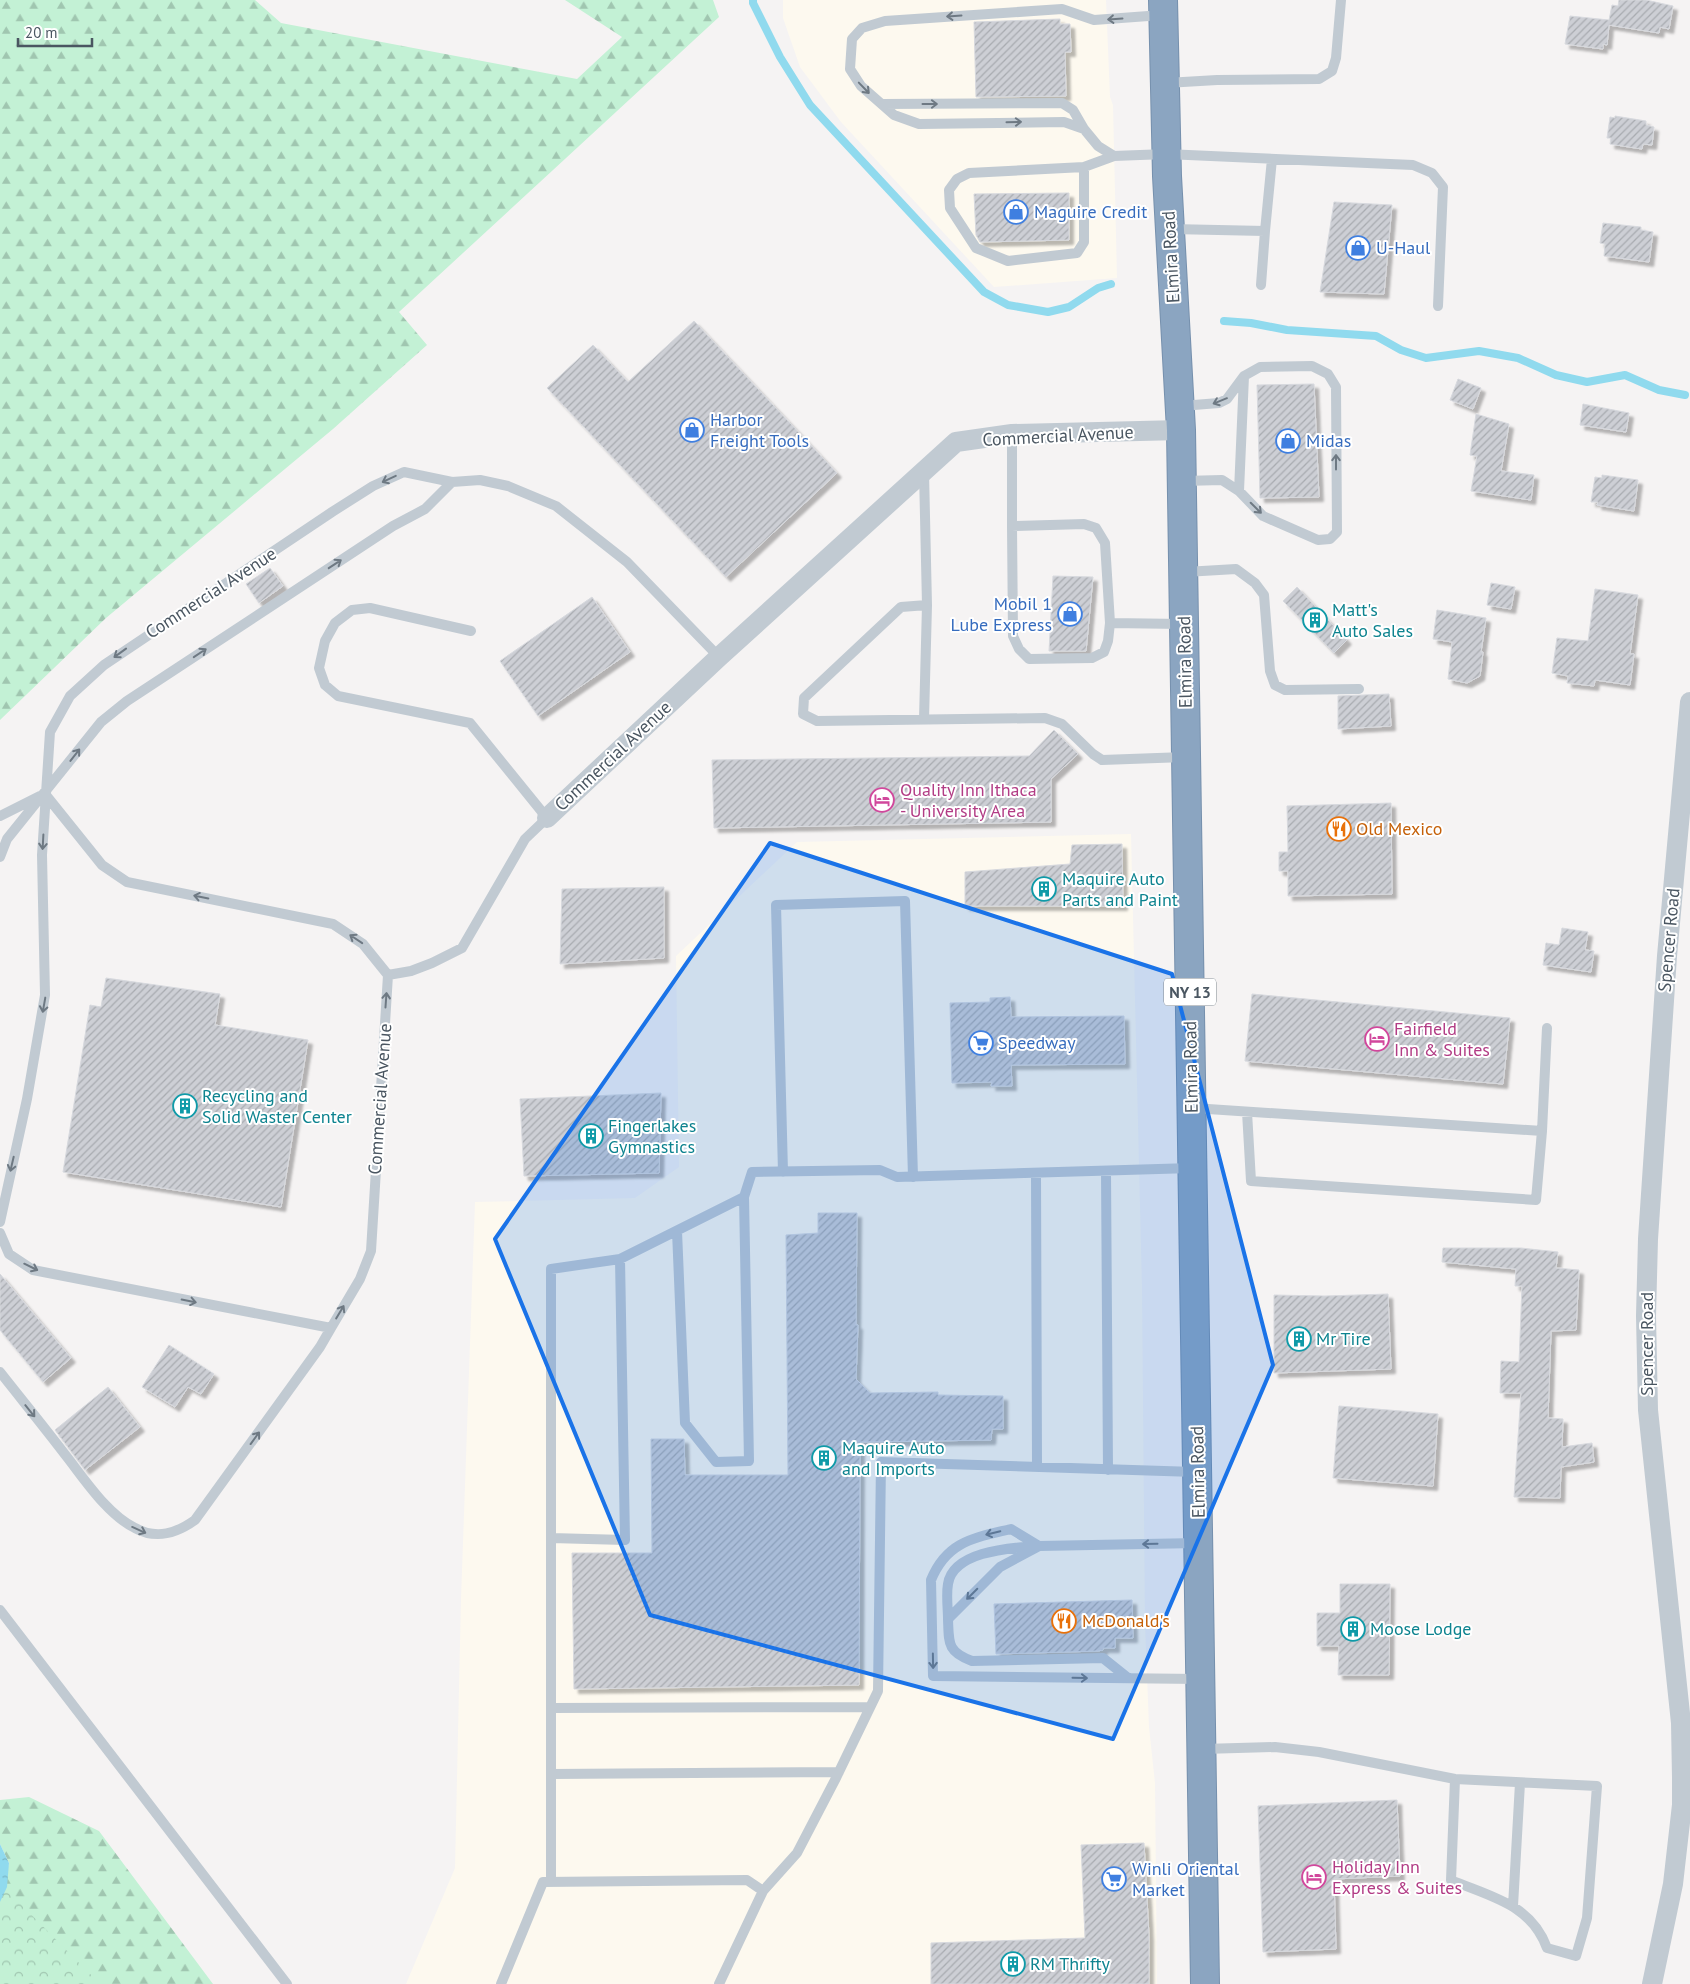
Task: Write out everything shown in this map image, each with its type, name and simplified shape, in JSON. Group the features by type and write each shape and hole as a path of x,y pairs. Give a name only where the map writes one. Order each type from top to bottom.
{"highway":[{"name":"Elmira Road","path":"1163,8 1166,154 1181,418 1206,1984"}],"street":[{"name":"Commercial Avenue","path":"547,818 718,658 956,442 1012,434 1181,418"},
{"name":"Spencer Road","path":"1652,1984 1673,1884 1682,1805 1682,1778 1681,1723 1648,1410 1646,1306 1648,1238 1667,956 1690,702"}],"lane":[{"path":"1165,83 1217,80 1319,79 1332,71 1336,58 1341,0"},
{"path":"1084,130 1064,122 919,124 894,115 861,86 850,70 852,39 862,28 885,21 1062,9 1094,20 1163,8"},
{"path":"882,104 1062,103 1073,110 1084,130 1098,146 1114,156"},
{"path":"1084,167 1084,242 1076,253 1064,256 1008,261 976,248 950,208 949,190 956,179 969,173 1084,167 1114,156 1166,154 1414,165 1432,173 1443,187 1438,306"},
{"path":"1261,285 1272,159"},
{"path":"1170,229 1265,231"},
{"path":"1181,418 1227,399 1244,376 1260,367 1312,366 1328,374 1336,387 1336,532 1330,539 1318,540 1263,516 1239,491 1222,480 1182,481"},
{"path":"1239,491 1244,376"},
{"path":"1012,434 1012,526 1013,636 1019,649 1029,659 1092,658 1104,652 1108,642 1110,623 1105,543 1096,528 1084,524 1012,526"},
{"path":"924,470 927,605 924,720"},
{"name":"Commercial Avenue","path":"0,1222 27,1099 45,996 42,855 50,732 70,696 104,665 373,486 404,472 452,482 480,480 508,486 556,506 626,562 718,658"},
{"path":"0,857 7,839 101,722 127,702 393,526 425,509 452,482"},
{"path":"1184,572 1236,568 1255,583 1264,595 1270,671 1275,684 1285,690 1358,689"},
{"path":"927,605 901,607 804,698 803,714 817,721 1044,718 1062,724 1093,754 1102,760 1186,757"},
{"path":"471,631 370,608 352,610 335,623 325,640 319,668 325,685 338,696 470,723 547,818"},
{"path":"1110,623 1184,624"},
{"path":"0,816 45,794"},
{"path":"45,794 102,865 127,882 333,924 363,944 388,975"},
{"name":"Commercial Avenue","path":"0,1372 111,1510 134,1528 148,1534 166,1534 182,1530 195,1520 320,1347 360,1279 371,1251 388,975 410,971 432,963 462,948 524,839 547,818"},
{"path":"783,1172 776,905 905,901 913,1177"},
{"path":"1247,1112 1251,1181 1536,1200 1542,1131 1547,1028"},
{"path":"1192,1108 1542,1131"},
{"path":"677,1231 684,1423 716,1462 749,1461 744,1198 752,1172 880,1170 897,1177 913,1177 1193,1168"},
{"path":"1106,1171 1108,1470"},
{"path":"1036,1173 1037,1467"},
{"path":"551,1882 551,1269 620,1259 744,1198"},
{"path":"0,1233 9,1254 33,1270 331,1328"},
{"path":"551,1538 625,1540 620,1259"},
{"path":"719,1984 763,1891 797,1853 839,1772 878,1690 881,1462 1199,1472"},
{"path":"1039,1546 1011,1529 970,1539 951,1550 937,1565 931,1580 933,1676 1201,1679"},
{"path":"1128,1678 1103,1658 972,1661 961,1657 952,1650 948,1641 948,1582 961,1565 971,1557 1006,1548 1199,1543"},
{"path":"948,1619 1000,1566 1039,1546"},
{"path":"0,1610 287,1984"},
{"path":"551,1708 870,1707"},
{"path":"1202,1749 1275,1747 1319,1752 1455,1779 1597,1786 1587,1918 1576,1956 1547,1948 1542,1935 1531,1919 1514,1906 1451,1880 1455,1779"},
{"path":"551,1774 839,1772"},
{"path":"1514,1906 1520,1783"},
{"path":"501,1984 543,1882 747,1880 763,1891"}],"highlighted area":[{"path":"770,843 1172,974 1273,1365 1113,1739 650,1615 495,1239"}],"shaded area":[{"path":"783,0 1106,0 1110,97 1113,105 1117,278 994,287 841,122 800,67 783,18"},
{"path":"1131,834 1142,1287 1145,1624 1149,1727 1155,1783 1157,1984 406,1984 455,1868 461,1599 475,1202 635,1198 679,1167 676,956 797,842"}],"green space":[{"path":"0,0 255,0 281,23 577,79 622,37 565,0 713,0 719,17 399,312 427,345 333,429 106,618 0,720"},
{"path":"29,1797 99,1831 213,1984 0,1984 0,1902 9,1863 0,1844 0,1800"},
{"path":"0,1883 100,1984 0,1984"}],"water":[{"path":"0,1844 9,1863 7,1887 0,1902"}],"building":[{"path":"1619,0 1646,0 1673,6 1669,29 1660,27 1659,33 1609,25 1607,45 1603,44 1603,49 1565,44 1570,16 1609,20 1612,5 1618,6"},
{"path":"1060,19 1060,24 1070,24 1071,52 1065,52 1066,96 976,97 974,22"},
{"path":"1615,116 1646,121 1646,125 1654,127 1652,145 1643,144 1642,149 1610,144 1611,138 1607,138 1610,117 1615,118"},
{"path":"1069,193 1069,240 980,242 976,235 974,194"},
{"name":"U-Haul","path":"1334,202 1392,205 1384,294 1320,292"},
{"path":"1603,223 1641,227 1641,230 1653,232 1649,262 1604,256 1605,244 1600,243"},
{"name":"Harbor Freight Tools","path":"694,321 837,473 726,577 547,388 593,345 628,382"},
{"path":"1458,379 1481,388 1473,409 1450,400"},
{"name":"Midas","path":"1314,384 1319,497 1260,498 1257,385"},
{"path":"1583,404 1629,413 1626,432 1580,425"},
{"path":"1476,414 1509,424 1501,471 1534,475 1531,500 1471,491 1477,456 1470,455"},
{"path":"1602,475 1638,480 1634,511 1597,505 1598,502 1591,502 1595,477 1602,478"},
{"path":"270,568 283,586 259,603 246,584"},
{"name":"Mobil 1 Lube Express","path":"1053,576 1093,577 1086,651 1049,651"},
{"path":"1491,583 1515,587 1511,609 1487,605"},
{"name":"Matt's Auto Sales","path":"1297,587 1347,640 1334,653 1283,601"},
{"path":"1595,589 1638,595 1630,654 1634,654 1630,685 1595,680 1594,686 1567,683 1568,676 1552,673 1557,638 1588,641"},
{"path":"592,597 630,652 538,716 500,661"},
{"path":"1437,610 1486,618 1480,676 1467,683 1448,679 1452,642 1433,639"},
{"path":"1389,694 1391,726 1338,729 1338,696"},
{"name":"Quality Inn Ithaca - University Area","path":"1054,730 1078,754 1051,779 1051,822 714,828 712,760 1029,756"},
{"name":"Old Mexico","path":"1391,803 1392,894 1288,896 1288,871 1279,871 1279,852 1288,852 1287,806"},
{"name":"Maquire Auto Parts and Paint","path":"1122,844 1123,906 965,906 965,872 1070,864 1072,845"},
{"path":"664,887 664,958 560,964 562,889"},
{"path":"1562,928 1588,932 1585,950 1594,951 1591,972 1543,965 1546,943 1559,945"},
{"name":"Recycling and Solid Waster Center","path":"106,978 220,994 215,1025 308,1040 281,1207 63,1172 90,1005 101,1007"},
{"name":"Fairfield Inn & Suites","path":"1252,994 1510,1018 1503,1084 1245,1061"},
{"path":"1010,997 1011,1017 1124,1016 1125,1064 1011,1065 1012,1086 991,1086 992,1082 952,1083 950,1003 990,1002 990,998"},
{"name":"Fingerlakes Gymnastics","path":"661,1093 659,1173 524,1176 520,1099"},
{"name":"Maquire Auto and Imports","path":"818,1213 857,1213 856,1325 858,1325 856,1379 870,1393 938,1392 938,1395 1003,1396 1003,1429 992,1429 991,1440 860,1442 859,1685 574,1689 572,1553 652,1553 651,1439 684,1439 685,1475 788,1475 786,1235 818,1233"},
{"path":"1443,1248 1521,1248 1558,1252 1556,1268 1579,1270 1576,1330 1551,1331 1548,1418 1563,1419 1562,1447 1592,1443 1594,1462 1561,1467 1560,1498 1514,1497 1521,1393 1500,1393 1501,1361 1519,1362 1522,1286 1515,1286 1516,1269 1442,1262"},
{"path":"0,1274 71,1358 43,1382 0,1330"},
{"path":"1388,1294 1391,1369 1274,1373 1274,1295"},
{"path":"169,1345 214,1374 201,1394 188,1387 175,1407 142,1387"},
{"path":"108,1387 140,1427 85,1470 55,1430"},
{"path":"1339,1406 1438,1414 1433,1486 1333,1478"},
{"name":"Moose Lodge","path":"1340,1584 1390,1584 1389,1675 1338,1675 1339,1646 1317,1646 1317,1613 1340,1613"},
{"name":"McDonald's","path":"1132,1600 1133,1638 1115,1638 1115,1648 1103,1648 1103,1650 1098,1651 996,1654 994,1604"},
{"name":"Holiday Inn Express & Suites","path":"1397,1800 1400,1876 1334,1879 1336,1949 1263,1952 1258,1806"},
{"path":"1144,1843 1149,1936 1149,1984 931,1984 931,1943 1085,1938 1081,1845"}],"waterway":[{"path":"753,0 780,57 810,105 984,292 1008,305 1048,312 1069,307 1098,288 1111,284"},
{"path":"1224,321 1251,323 1287,330 1376,336 1401,350 1426,358 1479,351 1518,358 1556,375 1587,382 1625,375 1659,390 1685,395"}],"place":[{"name":"Maguire Credit","path":"1016,212"},
{"name":"U-Haul","path":"1358,248"},
{"name":"Harbor Freight Tools","path":"692,430"},
{"name":"Midas","path":"1288,441"},
{"name":"Mobil 1 Lube Express","path":"1070,614"},
{"name":"Matt's Auto Sales","path":"1315,620"},
{"name":"Quality Inn Ithaca - University Area","path":"882,800"},
{"name":"Old Mexico","path":"1339,829"},
{"name":"Maquire Auto Parts and Paint","path":"1044,889"},
{"name":"Fairfield Inn & Suites","path":"1377,1039"},
{"name":"Speedway","path":"981,1043"},
{"name":"Recycling and Solid Waster Center","path":"185,1106"},
{"name":"Fingerlakes Gymnastics","path":"591,1136"},
{"name":"Mr Tire","path":"1299,1339"},
{"name":"Maquire Auto and Imports","path":"824,1458"},
{"name":"McDonald's","path":"1064,1621"},
{"name":"Moose Lodge","path":"1353,1629"},
{"name":"Holiday Inn Express & Suites","path":"1314,1877"},
{"name":"Winli Oriental Market","path":"1114,1879"},
{"name":"RM Thrifty","path":"1013,1964"}]}
